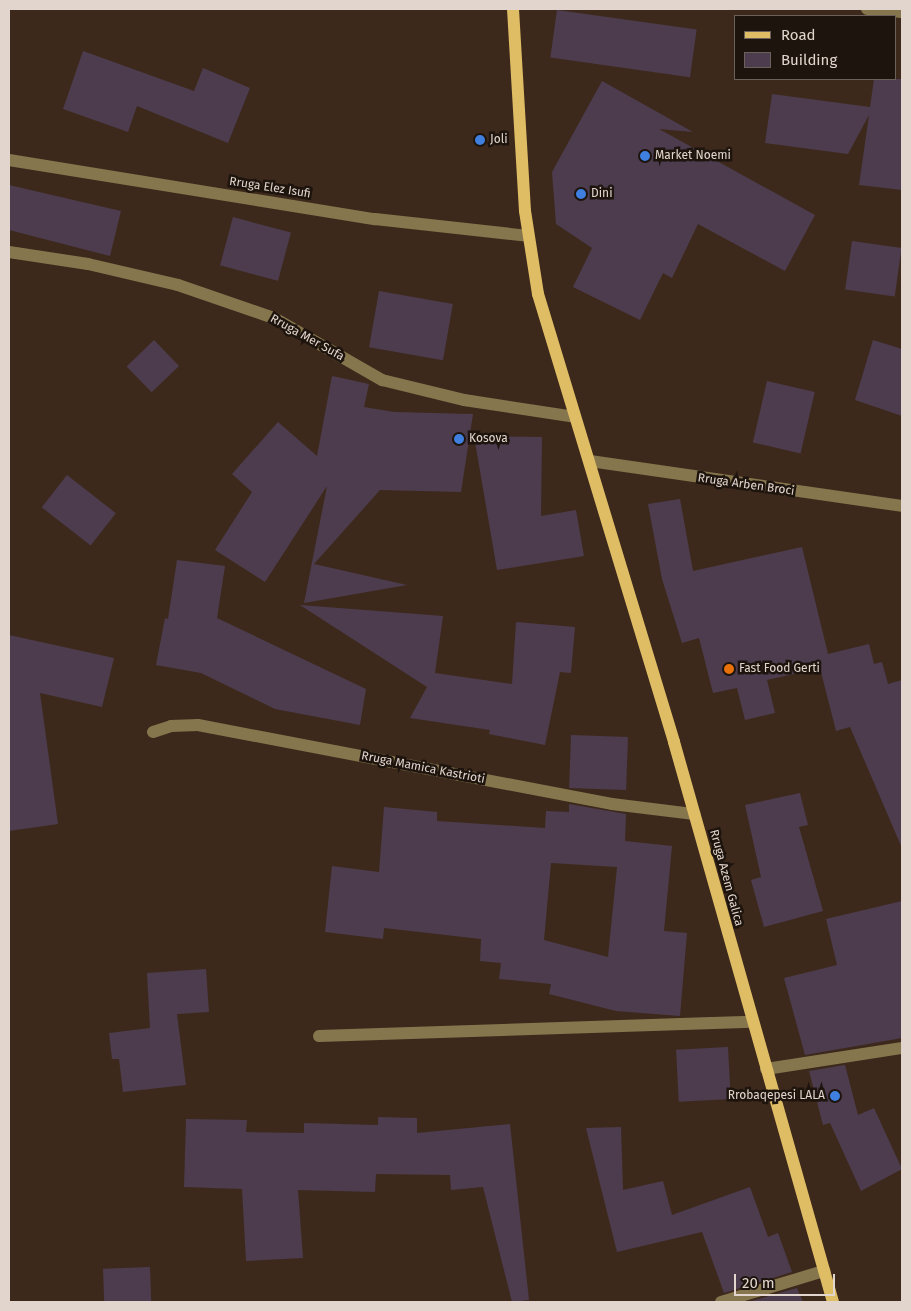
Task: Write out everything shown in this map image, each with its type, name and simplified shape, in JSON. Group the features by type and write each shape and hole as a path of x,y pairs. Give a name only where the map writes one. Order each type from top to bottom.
{"main road":[{"path":"513,9 528,236 538,294 590,461"},
{"name":"Rruga Azem Galica","path":"590,461 694,814 833,1302"}],"street":[{"path":"867,9 902,12"},
{"name":"Rruga Elez Isufi","path":"9,160 375,219 528,236"},
{"name":"Rruga Mer Sufa","path":"9,252 88,264 178,285 274,318 382,380 464,400 575,417"},
{"name":"Rruga Arben Broci","path":"590,461 902,506"},
{"name":"Rruga Mamica Kastrioti","path":"153,732 171,726 198,725 612,804 694,814"},
{"path":"319,1036 752,1022"},
{"path":"766,1069 902,1048"},
{"path":"722,1302 824,1271"}],"building":[{"path":"557,10 697,30 690,77 550,58"},
{"path":"83,51 194,91 203,68 250,88 228,143 137,106 128,132 63,109"},
{"path":"902,79 902,190 859,185 869,115 848,154 765,143 772,94 870,107 874,80"},
{"path":"602,81 693,132 659,129 815,215 785,271 698,224 672,278 663,273 640,320 573,287 592,248 556,224 552,172"},
{"path":"9,185 121,211 110,256 9,230"},
{"path":"233,217 291,233 278,281 220,265"},
{"path":"852,241 902,248 895,296 845,290"},
{"path":"379,291 453,304 443,360 369,347"},
{"path":"154,340 179,366 152,392 127,366"},
{"path":"873,340 902,349 902,416 855,400"},
{"path":"332,376 369,384 364,407 394,412 473,414 461,492 380,490 314,564 407,585 304,603 327,486 265,582 215,550 252,492 232,474 278,422 317,456"},
{"path":"767,381 815,392 801,453 753,442"},
{"path":"474,436 542,437 541,516 576,510 584,556 497,570"},
{"path":"67,475 116,513 91,545 42,507"},
{"path":"680,499 693,571 802,547 828,654 869,644 874,664 882,662 888,684 902,680 902,848 850,727 836,731 820,668 767,680 775,713 745,720 737,688 713,693 699,638 682,643 662,579 648,504"},
{"path":"177,560 225,566 217,618 366,689 360,725 275,709 201,673 156,665 165,618 168,619"},
{"path":"300,605 443,616 435,673 512,684 516,622 575,627 571,673 560,672 545,745 489,734 490,730 410,718 427,687"},
{"path":"9,635 114,658 102,707 40,693 58,824 9,831"},
{"path":"571,735 628,737 626,790 569,788"},
{"path":"800,793 808,825 799,827 823,911 764,927 751,880 761,877 745,805"},
{"path":"569,804 626,814 625,841 672,846 664,931 687,933 680,1016 616,1011 549,994 551,984 499,979 501,963 480,961 481,939 384,928 383,939 325,932 332,866 379,872 384,807 437,812 437,821 545,828 546,811 569,812","holes":["551,863 617,867 608,957 544,940"]},
{"path":"902,901 902,1038 805,1055 784,978 837,965 826,919"},
{"path":"206,969 209,1012 177,1014 186,1085 123,1092 119,1059 112,1059 109,1033 150,1028 147,973"},
{"path":"728,1047 731,1099 679,1102 676,1050"},
{"path":"845,1065 858,1115 874,1108 902,1169 861,1191 830,1123 823,1125 809,1071"},
{"path":"378,1117 417,1118 417,1133 510,1124 529,1300 512,1302 483,1187 451,1190 450,1175 376,1174 375,1192 298,1190 303,1258 246,1261 242,1189 184,1187 186,1119 247,1120 246,1132 304,1133 304,1123 378,1125"},
{"path":"621,1127 623,1190 663,1181 672,1215 750,1187 768,1237 778,1233 792,1272 724,1293 702,1232 617,1252 586,1128"},
{"path":"150,1267 151,1302 104,1302 103,1269"},
{"path":"797,1288 803,1302 748,1302"}],"place":[{"name":"Joli","path":"480,140"},
{"name":"Market Noemi","path":"645,156"},
{"name":"Dini","path":"581,194"},
{"name":"Kosova","path":"459,439"},
{"name":"Fast Food Gerti","path":"729,669"},
{"name":"Rrobaqepesi LALA","path":"835,1096"}]}
